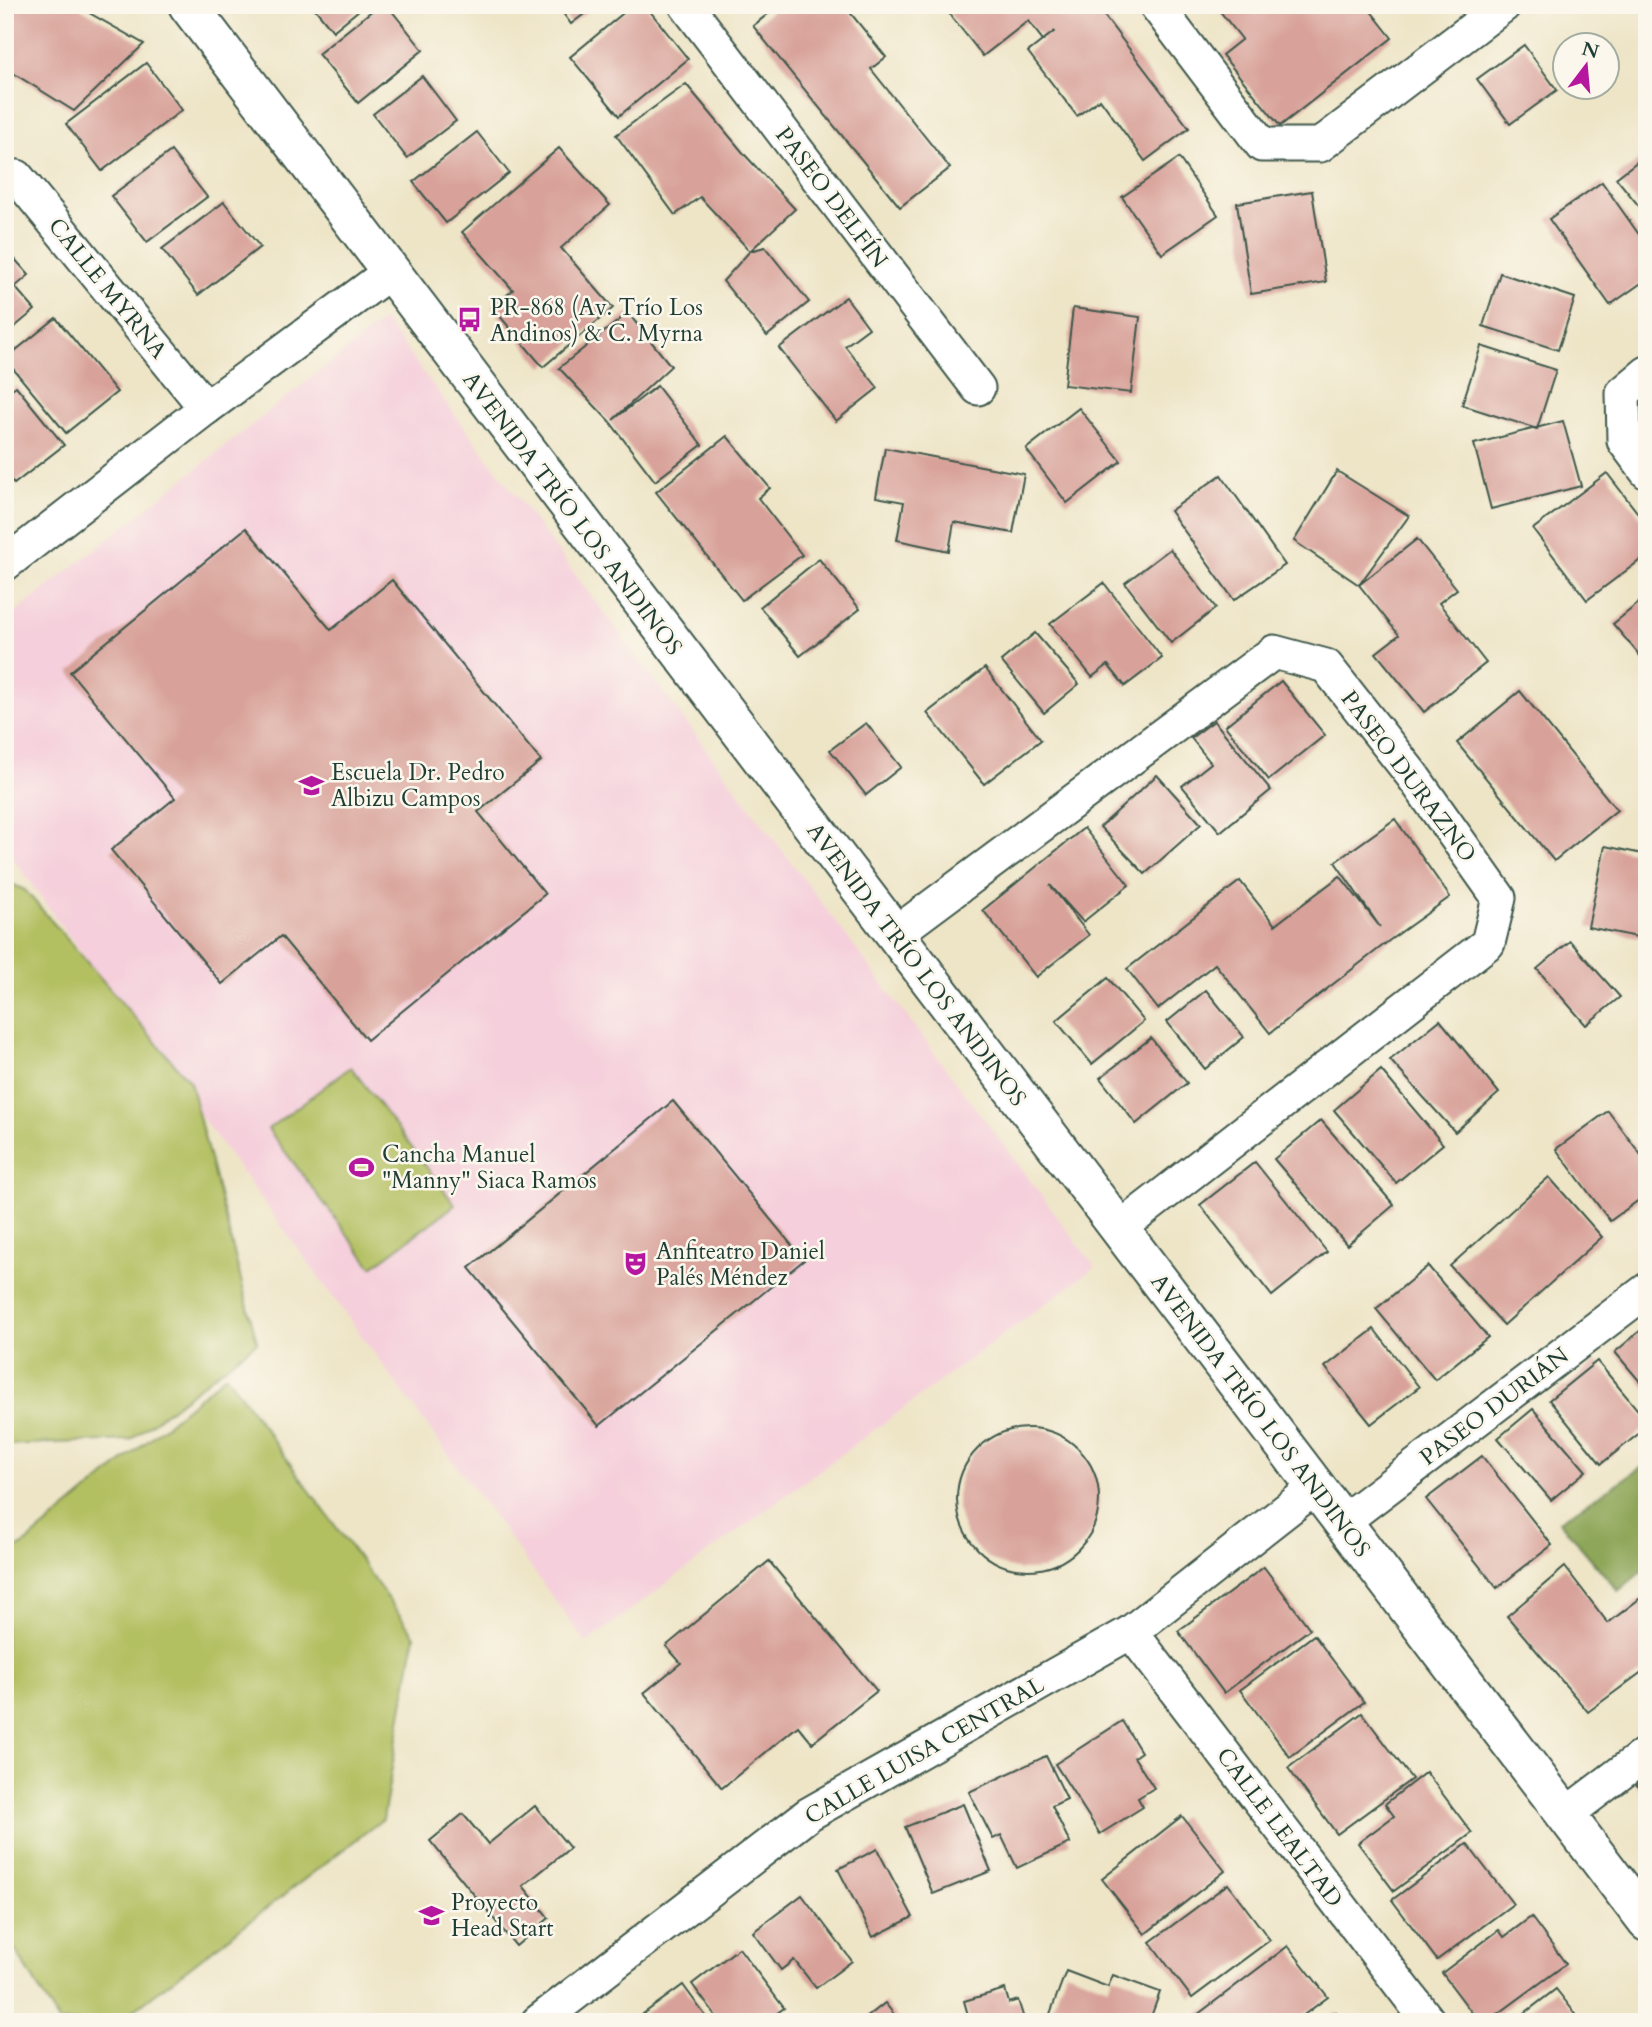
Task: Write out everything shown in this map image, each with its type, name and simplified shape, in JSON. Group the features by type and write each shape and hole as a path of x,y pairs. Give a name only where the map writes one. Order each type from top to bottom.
{"street":[{"name":"AVENIDA TRÍO LOS ANDINOS","path":"188,5 1647,1922"},
{"name":"PASEO DELFÍN","path":"686,5 978,388"},
{"path":"1156,5 1262,145 1320,145 1504,5"},
{"name":"CALLE MYRNA","path":"5,176 17,177 206,408"},
{"path":"5,564 206,408 390,272"},
{"path":"1647,373 1623,393 1624,442 1647,472"},
{"name":"PASEO DURAZNO","path":"895,934 1274,652 1326,666 1412,775 1499,898 1488,943 1119,1229"},
{"name":"PASEO DURIÁN","path":"1342,1522 1647,1290"},
{"name":"CALLE LUISA CENTRAL","path":"538,2022 809,1814 1131,1632 1316,1487"},
{"name":"CALLE LEALTAD","path":"1131,1632 1429,2022"},
{"path":"1565,1815 1647,1753"}],"shaded area":[{"path":"384,320 1095,1267 586,1643 5,848 5,621"}],"green space":[{"path":"5,881 25,890 190,1082 257,1342 130,1440 5,1445"},
{"name":"Cancha Manuel \"Manny\" Siaca Ramos","path":"351,1067 455,1205 372,1267 268,1129"},
{"path":"226,1375 415,1636 383,1819 118,2022 59,2022 5,1933 5,1552 22,1546"},
{"path":"1647,1464 1647,1567 1618,1591 1559,1521"}],"building":[{"path":"11,5 75,5 144,44 74,111 5,68"},
{"path":"312,5 365,5 333,31"},
{"path":"379,5 387,5 423,50 358,103 318,54"},
{"path":"557,5 596,5 571,24"},
{"path":"633,5 645,5 688,59 619,116 570,57"},
{"path":"779,5 844,5 886,57 871,69 950,168 900,207 753,26"},
{"path":"1096,5 1189,128 1145,161 1100,99 1077,116 1028,52 1055,31 1043,40 1028,21 983,56 944,7"},
{"path":"1215,5 1366,5 1392,38 1280,126 1222,55 1242,39"},
{"path":"1524,45 1550,80 1550,95 1510,124 1477,79"},
{"path":"146,63 182,110 102,171 66,124"},
{"path":"422,76 456,121 407,158 373,114"},
{"path":"686,84 745,155 795,209 750,251 700,197 675,215 616,135"},
{"path":"477,132 509,173 446,223 413,182"},
{"path":"559,148 610,205 561,248 613,308 543,367 492,307 513,290 462,232"},
{"path":"171,151 207,197 147,242 111,196"},
{"path":"1647,154 1647,216 1616,178"},
{"path":"1179,158 1218,215 1162,254 1122,197"},
{"path":"1602,182 1647,246 1647,279 1610,305 1549,219"},
{"path":"1312,191 1326,282 1251,294 1237,203"},
{"path":"224,202 260,247 198,295 162,249"},
{"path":"765,247 809,302 767,336 723,281 750,251"},
{"path":"5,248 29,275 15,287 35,310 5,335"},
{"path":"1500,273 1575,298 1558,350 1483,326"},
{"path":"846,297 869,328 845,346 878,388 836,421 779,348"},
{"path":"1073,308 1140,317 1131,393 1064,385"},
{"path":"628,313 671,366 613,420 657,386 702,445 655,481 610,422 559,368"},
{"path":"56,318 117,392 66,433 5,359"},
{"path":"1481,346 1556,370 1537,429 1462,405"},
{"path":"16,386 64,445 14,484 5,473 5,394"},
{"path":"1079,408 1121,461 1067,503 1026,449"},
{"path":"1563,421 1581,486 1491,509 1474,444"},
{"path":"727,436 770,488 758,498 802,555 742,600 656,492"},
{"path":"885,448 1024,474 1013,533 954,522 949,551 897,540 904,502 876,497"},
{"path":"1337,471 1409,516 1359,585 1294,541"},
{"path":"1607,473 1647,525 1647,555 1587,600 1533,529"},
{"path":"1221,475 1285,565 1234,600 1170,511"},
{"path":"246,528 331,630 392,580 541,761 478,812 545,894 367,1040 281,936 222,984 111,850 175,798 70,672"},
{"path":"1417,539 1457,589 1439,603 1486,663 1424,712 1376,653 1399,635 1359,585"},
{"path":"1170,549 1216,608 1171,643 1125,583"},
{"path":"819,559 860,609 800,656 760,607"},
{"path":"1104,583 1162,658 1125,686 1108,665 1092,677 1050,624"},
{"path":"1647,596 1647,664 1613,624"},
{"path":"1035,633 1079,684 1044,713 1001,661"},
{"path":"985,668 1041,740 984,784 927,713"},
{"path":"1281,681 1325,735 1269,780 1225,726"},
{"path":"1520,691 1617,810 1554,861 1457,743"},
{"path":"1214,721 1271,790 1220,832 1182,786 1211,763 1191,738"},
{"path":"866,723 901,767 866,795 830,750"},
{"path":"1157,775 1201,824 1145,874 1100,827"},
{"path":"1395,819 1450,897 1270,1033 1215,964 1158,1009 1127,969 1240,881 1275,925 1340,876 1380,927 1335,862"},
{"path":"1084,828 1129,885 1083,922 1050,885 1089,935 1036,977 983,910"},
{"path":"1605,846 1647,855 1647,939 1588,927"},
{"path":"1570,941 1620,997 1586,1025 1537,969"},
{"path":"1108,978 1144,1021 1092,1064 1056,1021"},
{"path":"1206,990 1244,1037 1205,1069 1167,1022"},
{"path":"1440,1020 1499,1093 1455,1132 1390,1060"},
{"path":"1151,1038 1187,1083 1136,1124 1100,1078"},
{"path":"1381,1070 1443,1144 1396,1183 1334,1110"},
{"name":"Anfiteatro Daniel Palés Méndez","path":"673,1101 804,1260 599,1426 469,1268"},
{"path":"1608,1111 1647,1163 1647,1194 1610,1221 1556,1149"},
{"path":"1321,1120 1394,1205 1347,1245 1274,1159"},
{"path":"1255,1162 1327,1252 1272,1296 1200,1205"},
{"path":"1549,1177 1602,1237 1504,1325 1450,1266"},
{"path":"1428,1266 1488,1337 1435,1380 1376,1309"},
{"path":"1647,1325 1647,1390 1615,1352"},
{"path":"1374,1329 1419,1387 1371,1424 1325,1367"},
{"path":"1597,1361 1647,1421 1647,1427 1601,1464 1549,1400"},
{"path":"1533,1409 1586,1471 1551,1500 1498,1438"},
{"path":"1028,1428 1055,1434 1078,1449 1093,1472 1099,1499 1093,1526 1078,1549 1055,1564 1028,1570 1001,1564 978,1549 963,1526 957,1499 963,1472 978,1449 1001,1434"},
{"path":"1482,1456 1552,1545 1497,1588 1426,1499"},
{"path":"769,1561 877,1691 812,1743 798,1726 722,1788 644,1693 681,1663 666,1646"},
{"path":"1264,1567 1310,1629 1224,1693 1178,1631"},
{"path":"1565,1567 1608,1623 1647,1593 1647,1668 1588,1712 1507,1616"},
{"path":"1314,1635 1364,1702 1290,1757 1240,1690"},
{"path":"1362,1713 1412,1779 1337,1834 1288,1768"},
{"path":"1122,1721 1141,1752 1134,1757 1154,1788 1138,1798 1143,1807 1100,1834 1055,1764"},
{"path":"1046,1756 1067,1799 1052,1806 1070,1843 1017,1868 1001,1835 993,1839 969,1792"},
{"path":"1647,1764 1647,1797 1630,1777"},
{"path":"1426,1772 1472,1833 1394,1891 1358,1843 1394,1816 1385,1804"},
{"path":"963,1804 991,1871 933,1894 905,1827"},
{"path":"535,1806 570,1848 523,1886 549,1918 516,1946 430,1841 463,1814 488,1844"},
{"path":"1182,1816 1225,1871 1145,1934 1102,1879"},
{"path":"1467,1844 1513,1904 1437,1960 1392,1900"},
{"path":"877,1849 913,1917 873,1937 838,1869"},
{"path":"1228,1884 1270,1940 1192,1998 1150,1942"},
{"path":"802,1895 852,1961 816,1988 794,1960 781,1970 753,1932"},
{"path":"1531,1917 1566,1964 1487,2022 1479,2022 1442,1973 1499,1930 1504,1937"},
{"path":"1288,1946 1328,1997 1301,2017 1304,2022 1196,2022 1193,2018"},
{"path":"739,1948 784,2008 765,2022 720,2022 692,1984"},
{"path":"1066,1971 1108,1987 1113,1975 1160,1992 1149,2022 1047,2022"},
{"path":"683,1985 710,2022 632,2022"},
{"path":"1005,1989 1009,2003 1018,2000 1025,2022 970,2022 964,2001"},
{"path":"1556,1989 1582,2022 1513,2022"},
{"path":"885,2003 900,2022 861,2022"},
{"path":"1336,2012 1343,2022 1324,2022"}],"place":[{"name":"PR-868 (Av. Trío Los Andinos) & C. Myrna","path":"470,320"},
{"name":"Escuela Dr. Pedro Albizu Campos","path":"311,785"},
{"name":"Cancha Manuel \"Manny\" Siaca Ramos","path":"362,1167"},
{"name":"Anfiteatro Daniel Palés Méndez","path":"636,1264"},
{"name":"Proyecto Head Start","path":"431,1915"}]}
